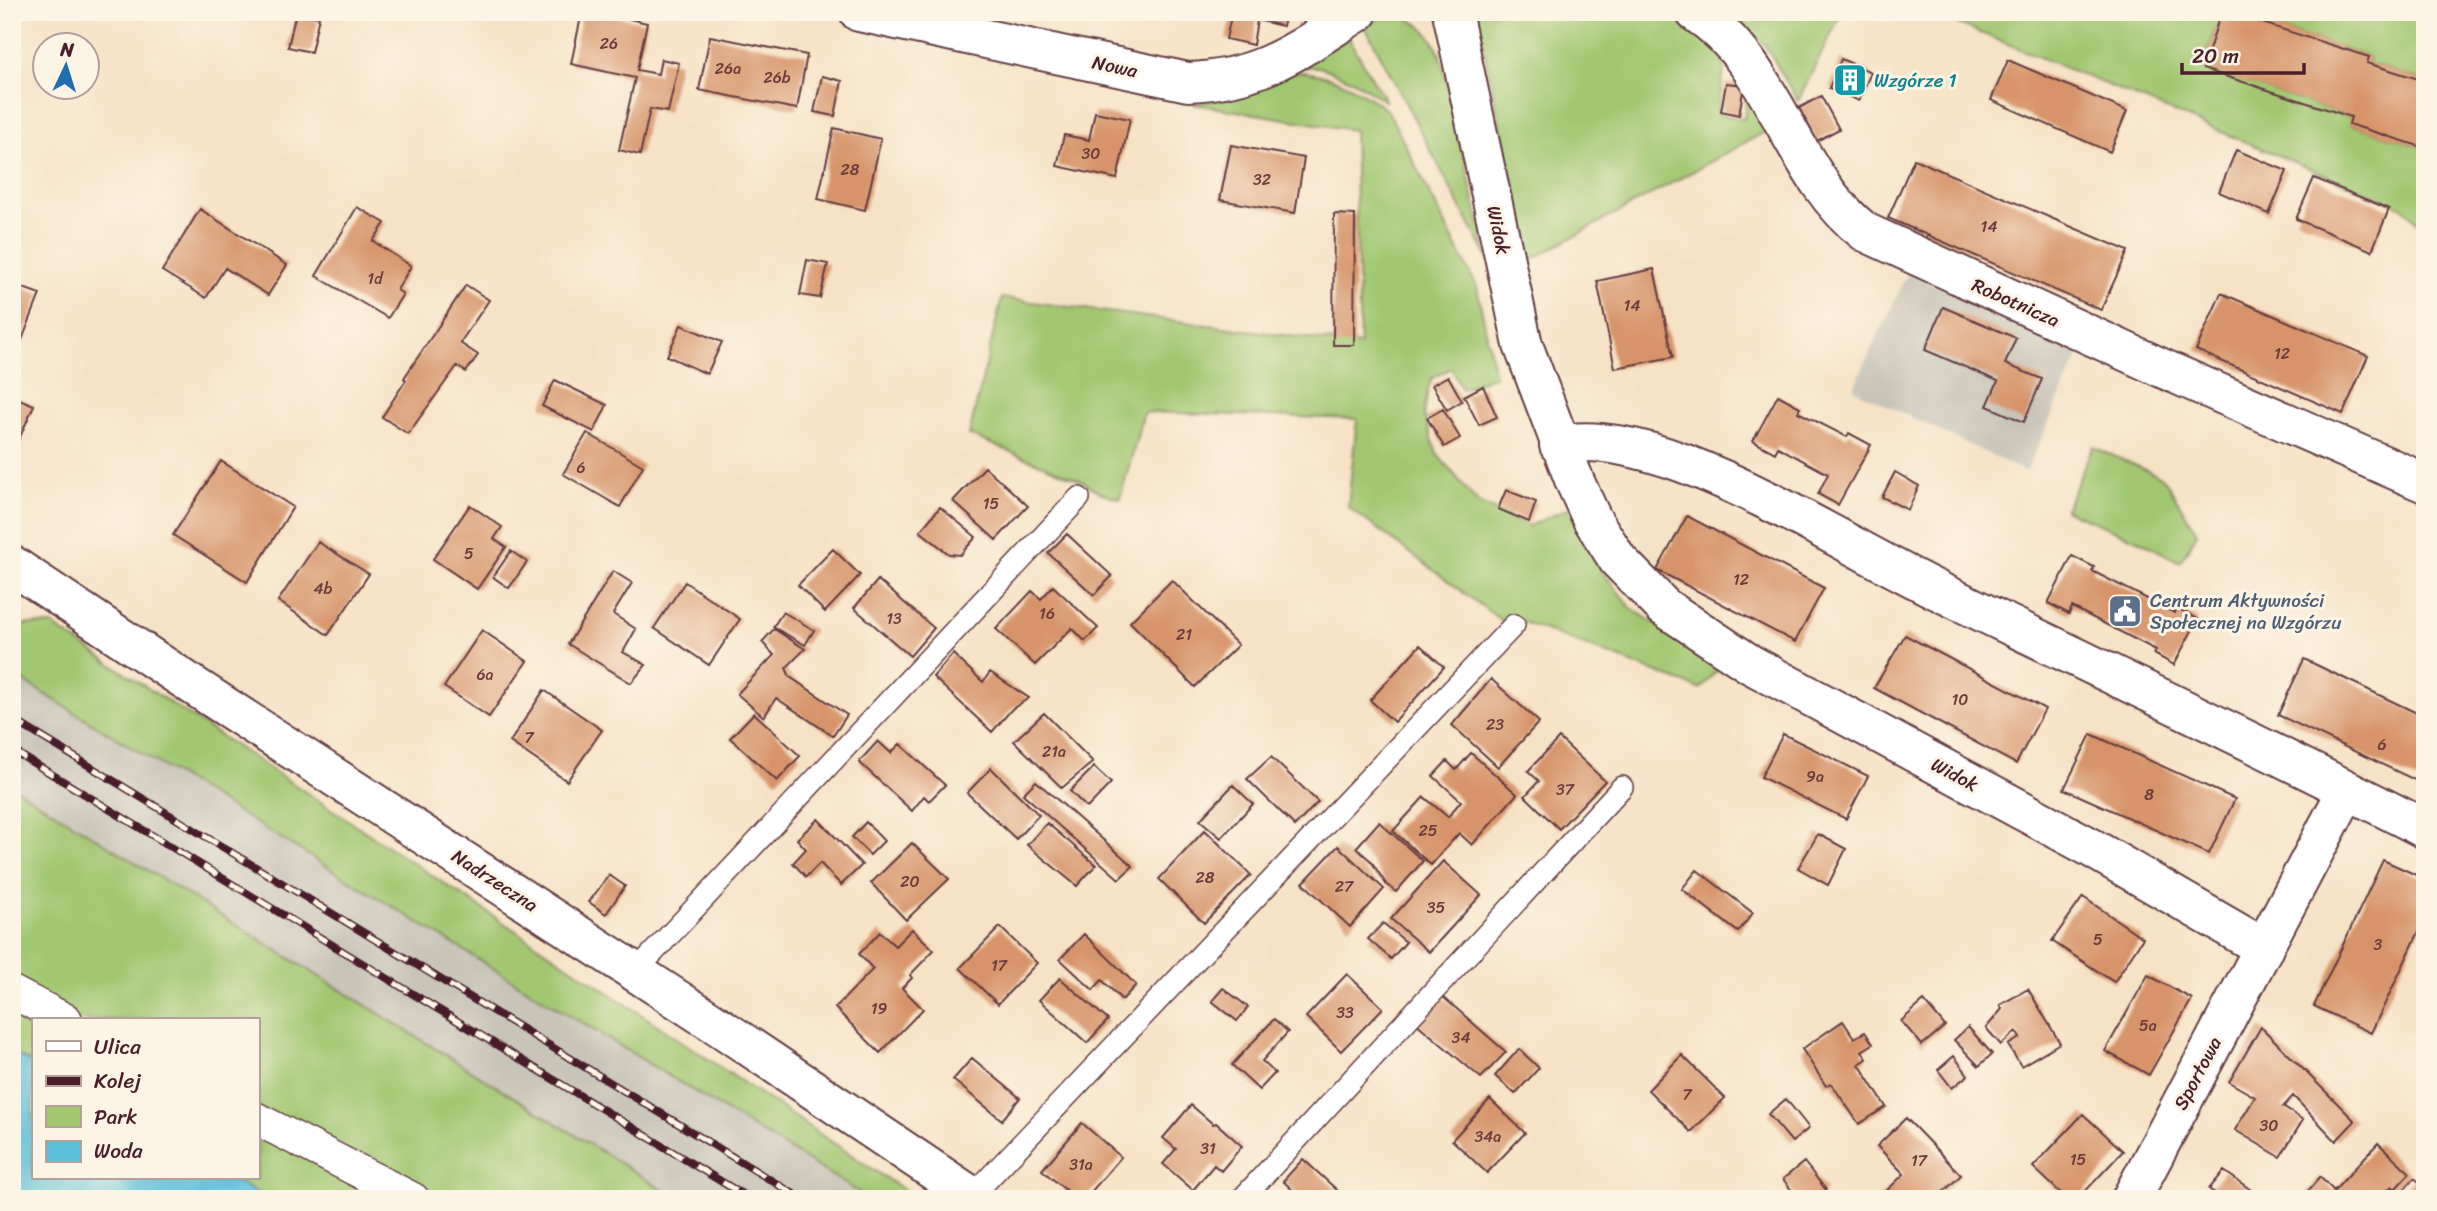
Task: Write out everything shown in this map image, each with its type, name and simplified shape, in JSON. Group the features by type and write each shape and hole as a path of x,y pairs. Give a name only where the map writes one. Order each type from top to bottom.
{"street":[{"name":"Nowa","path":"859,12 1188,82 1213,81 1256,71 1276,63 1358,12"},
{"name":"Widok","path":"1452,12 1523,345 1559,445 1591,519 1618,560 1643,588 1678,618 1751,664 2090,847 2264,948"},
{"name":"Robotnicza","path":"1695,12 1715,26 1742,55 1773,101 1813,174 1831,200 1865,233 2177,375 2425,483"},
{"path":"1559,445 1575,441 1620,446 1680,462 1726,480 1951,597 2425,829"},
{"name":"Nadrzeczna","path":"12,565 974,1197"},
{"path":"2264,948 2347,790"},
{"name":"Sportowa","path":"2131,1199 2264,948"},
{"path":"12,992 62,1018"},
{"path":"259,1120 413,1199"}],"lane":[{"path":"635,972 1079,498"},
{"path":"974,1197 1514,625"},
{"path":"1242,1199 1622,787"}],"shaded area":[{"path":"1908,272 2080,352 2026,472 1853,389"},
{"path":"12,674 870,1199 678,1199 12,786"}],"green space":[{"path":"1476,12 1664,12 1681,17 1727,53 1717,114 1744,119 1748,82 1776,126 1529,261"},
{"path":"1730,12 1842,12 1798,101 1765,45"},
{"path":"1930,12 2221,12 2203,68 2351,117 2350,124 2425,148 2425,231 2403,207"},
{"path":"2228,12 2425,12 2425,81 2367,63 2369,57"},
{"path":"1401,16 1425,30 1440,54 1488,259 1365,26 1382,18"},
{"path":"1347,35 1386,102 1356,82 1321,67 1294,67"},
{"path":"1292,71 1332,78 1365,95 1388,111 1477,287 1495,376 1462,389 1451,368 1432,378 1424,415 1437,454 1478,503 1529,526 1569,508 1595,562 1631,608 1721,666 1700,689 1516,619 1502,621 1348,507 1357,419 1144,412 1120,499 969,435 1002,298 1360,345 1354,130 1193,104 1239,96"},
{"path":"2093,447 2160,476 2166,482 2197,533 2180,562 2138,540 2065,510"},
{"path":"12,624 52,625 917,1199 870,1199 12,674"},
{"path":"12,786 678,1199 267,1199 234,1180 259,1180 259,1018 32,1018 32,1063 12,1052"}],"water":[{"path":"12,1052 32,1063 32,1180 234,1180 267,1199 12,1199"}],"building":[{"path":"296,12 319,17 311,52 288,47"},
{"path":"582,12 599,12 647,23 637,70 658,74 661,59 679,63 668,112 650,109 640,155 619,150 635,78 571,64"},
{"path":"1232,12 1287,12 1283,26 1257,20 1253,45 1226,39"},
{"path":"2221,12 2369,57 2367,63 2425,81 2425,148 2349,124 2351,117 2203,69"},
{"path":"710,36 807,55 797,109 699,90"},
{"name":"Wzgórze 1","path":"1841,59 1871,72 1859,101 1829,88"},
{"path":"2008,60 2127,111 2110,152 1991,100"},
{"path":"822,76 842,81 835,116 814,112"},
{"path":"1726,83 1744,85 1739,115 1721,111"},
{"path":"1821,96 1839,129 1817,141 1799,108"},
{"path":"1095,112 1130,119 1117,179 1057,166 1064,135 1089,140"},
{"path":"834,128 881,139 865,210 818,199"},
{"path":"1231,145 1304,158 1295,213 1220,200"},
{"path":"2236,150 2287,171 2269,214 2219,192"},
{"path":"1914,159 2128,251 2101,310 1888,218"},
{"path":"2314,178 2389,209 2372,251 2296,219"},
{"path":"357,207 385,223 373,241 411,266 397,290 403,294 388,318 316,276"},
{"path":"200,209 287,265 268,295 225,268 206,298 162,271"},
{"path":"1334,214 1355,215 1354,345 1333,345"},
{"path":"807,260 828,264 820,298 800,295"},
{"path":"1654,269 1673,357 1615,368 1597,281"},
{"path":"12,284 40,294 18,350 12,348"},
{"path":"466,285 489,300 460,343 478,355 466,372 457,366 408,434 382,417 406,380 404,378"},
{"path":"2221,293 2368,356 2343,414 2196,350"},
{"path":"1943,307 2016,338 2005,364 2042,379 2024,422 1987,406 1998,381 1925,350"},
{"path":"681,325 722,342 707,374 667,356"},
{"path":"1448,376 1462,401 1447,410 1432,385"},
{"path":"555,380 607,405 594,432 542,406"},
{"path":"1483,386 1497,417 1479,425 1464,396"},
{"path":"1778,395 1800,407 1798,412 1847,437 1849,433 1871,445 1838,505 1818,494 1828,474 1778,447 1775,453 1753,441"},
{"path":"12,396 34,405 12,455"},
{"path":"1443,409 1460,438 1444,447 1427,418"},
{"path":"587,433 643,466 620,507 563,474"},
{"path":"221,461 293,507 247,582 173,535"},
{"path":"985,467 1028,506 996,540 953,501"},
{"path":"1895,472 1919,486 1908,510 1882,497"},
{"path":"1506,490 1536,502 1529,522 1498,509"},
{"path":"470,505 502,527 494,539 506,547 477,589 433,559"},
{"path":"940,507 976,537 960,555 949,554 920,531"},
{"path":"1687,516 1824,588 1795,642 1657,570"},
{"path":"1067,534 1112,576 1094,595 1048,553"},
{"path":"318,542 369,574 328,635 278,601"},
{"path":"833,549 860,575 825,612 798,585"},
{"path":"511,551 527,562 509,588 493,577"},
{"name":"Centrum Aktywności Społecznej na Wzgórzu","path":"2072,556 2094,567 2092,571 2175,613 2177,608 2198,619 2174,665 2154,654 2156,650 2072,607 2069,614 2048,603"},
{"path":"613,571 632,583 613,614 636,629 623,652 646,665 631,683 568,644"},
{"path":"878,580 934,628 910,656 854,608"},
{"path":"1172,580 1238,645 1195,687 1130,622"},
{"path":"685,582 740,619 709,665 654,628"},
{"path":"1053,586 1098,628 1085,641 1072,628 1035,665 996,629 1032,591 1041,599"},
{"path":"783,612 814,630 805,645 773,627"},
{"path":"774,629 805,649 786,668 790,677 847,715 833,736 776,698 764,717 737,694 774,655 762,642"},
{"path":"482,630 527,661 489,717 444,687"},
{"path":"1905,635 2045,709 2016,764 1874,688"},
{"path":"1420,645 1444,667 1394,722 1370,700"},
{"path":"953,654 983,682 990,672 1029,698 1012,709 992,732 933,677"},
{"path":"2304,659 2425,717 2425,770 2419,782 2278,715"},
{"path":"1491,679 1539,722 1498,767 1452,725"},
{"path":"544,690 602,730 567,781 510,742"},
{"path":"754,713 800,756 777,781 730,738"},
{"path":"1044,713 1093,762 1062,788 1014,741"},
{"path":"1783,734 1868,776 1846,819 1761,777"},
{"path":"2091,734 2235,799 2209,854 2064,789"},
{"path":"1559,738 1605,781 1559,829 1525,796 1539,781 1528,771"},
{"path":"878,741 891,753 900,744 945,785 929,801 924,796 912,811 859,762"},
{"path":"1471,753 1517,794 1472,845 1459,833 1431,865 1393,831 1424,797 1448,817 1461,801 1433,776 1447,761 1456,770"},
{"path":"1271,757 1318,802 1295,826 1247,779"},
{"path":"1094,767 1111,783 1087,808 1070,791"},
{"path":"991,768 1039,815 1016,839 967,793"},
{"path":"1036,781 1133,866 1119,879 1023,794"},
{"path":"1233,785 1253,804 1221,838 1200,820"},
{"path":"818,819 862,865 841,885 820,863 806,877 793,863 806,849 797,839"},
{"path":"866,822 884,841 870,855 852,837"},
{"path":"1379,822 1423,861 1396,892 1386,884 1371,861 1356,848"},
{"path":"1047,823 1096,865 1077,886 1027,845"},
{"path":"1205,830 1251,875 1204,923 1159,879"},
{"path":"1818,834 1846,849 1828,885 1798,868"},
{"path":"912,843 949,879 906,920 871,883"},
{"path":"1338,846 1384,889 1350,927 1303,883"},
{"path":"2383,860 2425,879 2425,919 2371,1033 2314,1006"},
{"path":"1443,861 1481,895 1429,952 1391,919"},
{"path":"1697,870 1753,913 1738,932 1682,889"},
{"path":"609,875 625,886 606,914 589,902"},
{"path":"2083,897 2143,938 2114,982 2052,941"},
{"path":"1383,923 1406,942 1391,959 1368,939"},
{"path":"1000,927 1037,963 998,1004 960,968"},
{"path":"912,929 934,950 910,975 912,978 902,988 923,1009 880,1053 835,1008 873,969 859,954 880,932 895,946"},
{"path":"1084,934 1136,985 1122,1000 1102,980 1093,990 1060,959"},
{"path":"1347,974 1383,1008 1341,1051 1306,1017"},
{"path":"2148,975 2192,999 2149,1075 2105,1051"},
{"path":"1060,978 1108,1020 1087,1043 1039,1000"},
{"path":"1223,988 1248,1007 1237,1021 1212,1001"},
{"path":"2028,989 2060,1043 2021,1066 2008,1045 2020,1038 2016,1031 2001,1045 1986,1028 2002,1009 2000,1005"},
{"path":"1442,996 1506,1052 1481,1078 1416,1023"},
{"path":"1924,1001 1945,1026 1922,1045 1901,1021"},
{"path":"1274,1019 1288,1032 1262,1061 1275,1073 1259,1090 1232,1065"},
{"path":"1843,1021 1854,1038 1865,1032 1873,1044 1862,1051 1867,1059 1859,1064 1886,1107 1859,1124 1831,1083 1826,1086 1802,1049"},
{"path":"1968,1027 1992,1054 1979,1066 1954,1040"},
{"path":"2261,1027 2355,1121 2336,1141 2293,1096 2283,1107 2303,1120 2280,1157 2235,1130 2255,1097 2229,1082"},
{"path":"1519,1049 1539,1068 1515,1094 1495,1076"},
{"path":"1682,1055 1725,1098 1691,1132 1648,1090"},
{"path":"1954,1056 1968,1075 1952,1088 1938,1070"},
{"path":"972,1058 1020,1098 1002,1120 953,1080"},
{"path":"1490,1099 1525,1133 1487,1173 1452,1140"},
{"path":"1786,1099 1809,1128 1792,1142 1768,1114"},
{"path":"1191,1105 1242,1146 1221,1171 1214,1165 1193,1190 1163,1164 1176,1149 1163,1138"},
{"path":"2083,1114 2123,1151 2078,1199 2067,1199 2033,1167"},
{"path":"1906,1118 1961,1175 1936,1199 1878,1199 1904,1174 1877,1146"},
{"path":"1082,1123 1121,1157 1085,1199 1076,1199 1042,1170"},
{"path":"2378,1143 2410,1173 2395,1189 2392,1186 2380,1199 2301,1199 2320,1177 2334,1191"},
{"path":"1303,1159 1348,1199 1302,1199 1283,1181"},
{"path":"1804,1162 1826,1190 1816,1199 1798,1199 1783,1179"},
{"path":"2224,1171 2264,1199 2223,1199 2209,1189"},
{"path":"2414,1178 2425,1186 2425,1199 2396,1199"}],"railway":[{"path":"12,719 802,1199"},
{"path":"12,750 750,1199"}],"place":[{"name":"Wzgórze 1","path":"1850,80"},
{"name":"Centrum Aktywności Społecznej na Wzgórzu","path":"2125,611"}]}
